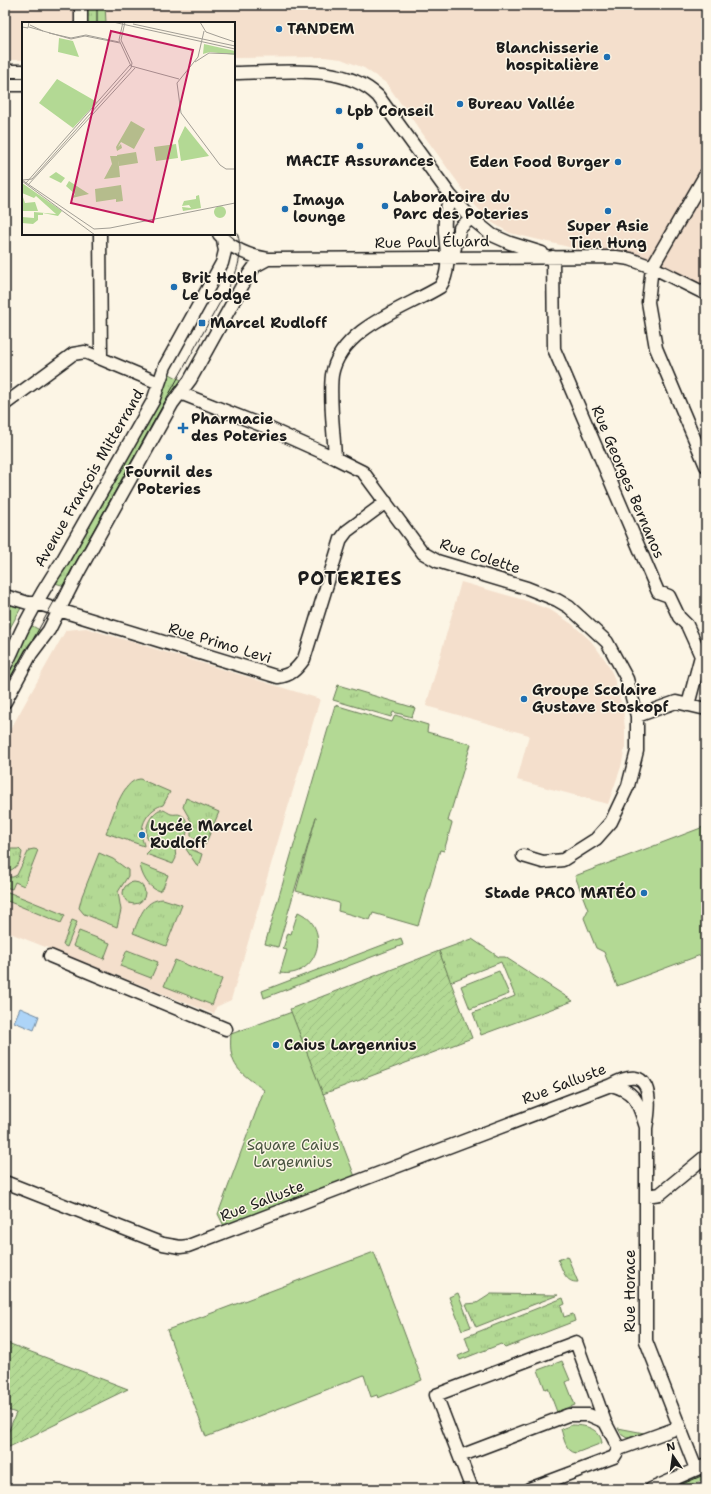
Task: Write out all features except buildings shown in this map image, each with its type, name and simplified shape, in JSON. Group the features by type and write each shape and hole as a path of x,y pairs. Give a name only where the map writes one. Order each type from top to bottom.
{"street":[{"path":"81,5 81,22"},
{"path":"5,71 22,71"},
{"path":"235,73 322,72 344,76 360,83 378,96 450,195 471,218 492,235 510,243 553,257"},
{"path":"5,86 22,85"},
{"path":"706,174 652,267 648,302 656,348 706,466"},
{"path":"335,458 332,376 342,351 354,339 397,308 440,287 447,272 445,220 450,195"},
{"path":"447,258 454,251 460,228 471,218"},
{"path":"100,235 101,357"},
{"name":"Rue Paul Éluard","path":"221,236 240,251 268,259 616,257 630,259 652,267 706,294"},
{"name":"Avenue François Mitterrand","path":"5,666 36,603 61,563 153,401 166,366 222,264 225,251 221,236"},
{"name":"Rue Georges Bernanos","path":"553,257 554,350 658,592 670,596 679,617 687,625 701,656 688,705"},
{"path":"5,702 31,654 44,637 60,610 79,571 172,404 188,383 250,271 255,266 268,259"},
{"path":"5,404 73,354 85,352 101,357 160,383"},
{"name":"Rue Colette","path":"180,393 266,427 364,472 417,547 430,557 527,588 556,600 569,607 607,642 627,679 637,716 637,751 628,786 611,822 596,839 563,860 543,862 523,856"},
{"name":"Rue Primo Levi","path":"60,610 278,677 287,676 297,669 304,658 341,539 347,531 386,502"},
{"path":"5,596 28,604 36,603 60,610"},
{"path":"637,716 676,702 706,710"},
{"path":"50,956 226,1029"},
{"name":"Rue Salluste","path":"5,1182 163,1244 180,1247 188,1246 611,1085 627,1077 641,1080"},
{"name":"Rue Horace","path":"641,1080 647,1087 650,1103 646,1128 646,1340 680,1427 701,1467"},
{"name":"Rue Horace","path":"611,1085 632,1093 639,1105 646,1128"},
{"path":"646,1196 660,1194 706,1156"},
{"path":"472,1489 436,1395 576,1342 605,1422 619,1449"},
{"path":"460,1456 568,1415 589,1415 605,1422"},
{"path":"529,1489 614,1457 619,1449 680,1427"},
{"path":"651,1489 701,1467"}],"shaded area":[{"path":"5,5 706,5 706,294 652,267 510,233 491,222 472,202 386,83 364,68 341,59 324,57 235,58 235,22 22,22 22,60 5,60"},
{"name":"Groupe Scolaire Gustave Stoskopf","path":"461,582 527,601 552,611 572,624 591,641 606,661 613,675 623,708 625,729 625,747 621,767 608,804 517,780 529,735 426,706"},
{"name":"Lycée Marcel Rudloff","path":"86,628 320,699 231,1000 216,1007 214,1014 5,931 5,739 66,630"}],"green space":[{"path":"87,5 105,5 106,22 87,22"},
{"path":"166,372 185,382 68,587 52,582"},
{"path":"5,603 21,608 5,637"},
{"path":"29,624 43,632 5,696 5,673 21,644"},
{"path":"338,685 415,708 412,717 393,712 391,717 333,700"},
{"path":"335,705 392,722 395,715 428,725 427,732 471,744 448,821 452,823 444,851 440,850 418,926 373,913 370,920 338,911 339,903 296,891 316,817 278,947 265,944"},
{"path":"140,779 170,792 163,805 154,809 144,822 142,838 144,846 106,833 123,792 134,781"},
{"path":"186,798 219,812 205,845 191,836 191,821 183,807"},
{"path":"159,810 164,810 171,814 180,814 186,820 187,833 181,844 148,840 146,831 148,823 153,815"},
{"name":"Stade PACO MATÉO","path":"706,826 706,953 617,986 604,952 596,948 584,918 588,910 575,876"},
{"path":"165,844 175,849 176,858 173,864 146,854 153,847"},
{"path":"188,848 202,854 198,867 186,849"},
{"path":"5,849 19,849 22,852 17,865 5,872"},
{"path":"29,850 38,850 24,886 15,882 12,889 5,887 5,877 13,877 17,875"},
{"path":"99,853 113,859 128,870 128,876 118,892 121,910 117,927 84,914 79,908 82,896"},
{"path":"140,864 168,875 163,888 159,891 148,884"},
{"path":"134,882 142,885 145,893 142,901 134,904 126,901 123,893 126,885"},
{"path":"5,892 65,915 61,923 5,900"},
{"path":"163,899 182,905 166,946 133,933 140,916 147,906 156,900"},
{"path":"298,912 309,919 315,929 318,939 316,950 312,960 304,968 293,973 280,973 287,950 283,949 288,933 291,934"},
{"path":"72,920 77,922 67,947 63,945"},
{"path":"79,931 110,943 104,959 73,946"},
{"path":"401,938 403,945 264,998 262,991"},
{"path":"472,939 499,957 505,957 573,1001 481,1035 473,1013 515,996 501,962 450,982 439,951"},
{"path":"127,950 158,962 151,978 120,966"},
{"path":"439,951 472,1038 323,1094 290,1009"},
{"path":"175,960 222,979 212,1005 164,986"},
{"path":"499,971 509,994 470,1009 461,986"},
{"name":"Square Caius Largennius","path":"292,1012 357,1182 227,1232 218,1214 264,1090 237,1068 232,1054 231,1034"},
{"path":"374,1252 422,1380 378,1398 377,1395 371,1397 364,1375 206,1437 167,1330"},
{"path":"567,1256 578,1282 574,1282 567,1278 563,1272 558,1260"},
{"path":"458,1293 471,1327 462,1330 449,1297"},
{"path":"491,1294 558,1295 476,1327 466,1304 477,1303"},
{"path":"563,1298 565,1304 561,1306 564,1317 573,1314 575,1321 505,1348 501,1344 460,1360 458,1356 470,1351 465,1337"},
{"path":"5,1342 128,1389 5,1449 5,1440 16,1413 5,1409"},
{"path":"562,1361 570,1380 566,1382 575,1405 557,1412 548,1388 545,1389 538,1370"},
{"path":"572,1425 591,1428 601,1438 602,1443 576,1453 572,1452 567,1447 561,1429"},
{"path":"618,1428 644,1433 627,1438 622,1435"},
{"path":"706,1473 706,1479 682,1489 669,1489"}],"water":[{"path":"20,1008 39,1016 34,1030 14,1022"}],"tram line":[{"path":"97,5 97,22"},
{"path":"5,690 234,277 240,252 239,239 235,228"},
{"path":"671,1489 706,1474"}],"place":[{"name":"TANDEM","path":"279,29"},
{"name":"Blanchisserie hospitalière","path":"607,57"},
{"name":"Bureau Vallée","path":"460,104"},
{"name":"Lpb Conseil","path":"339,111"},
{"name":"MACIF Assurances","path":"360,146"},
{"name":"Eden Food Burger","path":"618,162"},
{"name":"Laboratoire du Parc des Poteries","path":"385,206"},
{"name":"Imaya lounge","path":"285,209"},
{"name":"Super Asie Tien Hung","path":"608,211"},
{"name":"Brit Hotel Le Lodge","path":"174,287"},
{"name":"Marcel Rudloff","path":"202,323"},
{"name":"Pharmacie des Poteries","path":"183,428"},
{"name":"Fournil des Poteries","path":"169,457"},
{"name":"Groupe Scolaire Gustave Stoskopf","path":"524,699"},
{"name":"Lycée Marcel Rudloff","path":"142,835"},
{"name":"Stade PACO MATÉO","path":"644,893"},
{"name":"Caius Largennius","path":"276,1045"}],"district":[{"name":"POTERIES","path":"350,578"}]}
